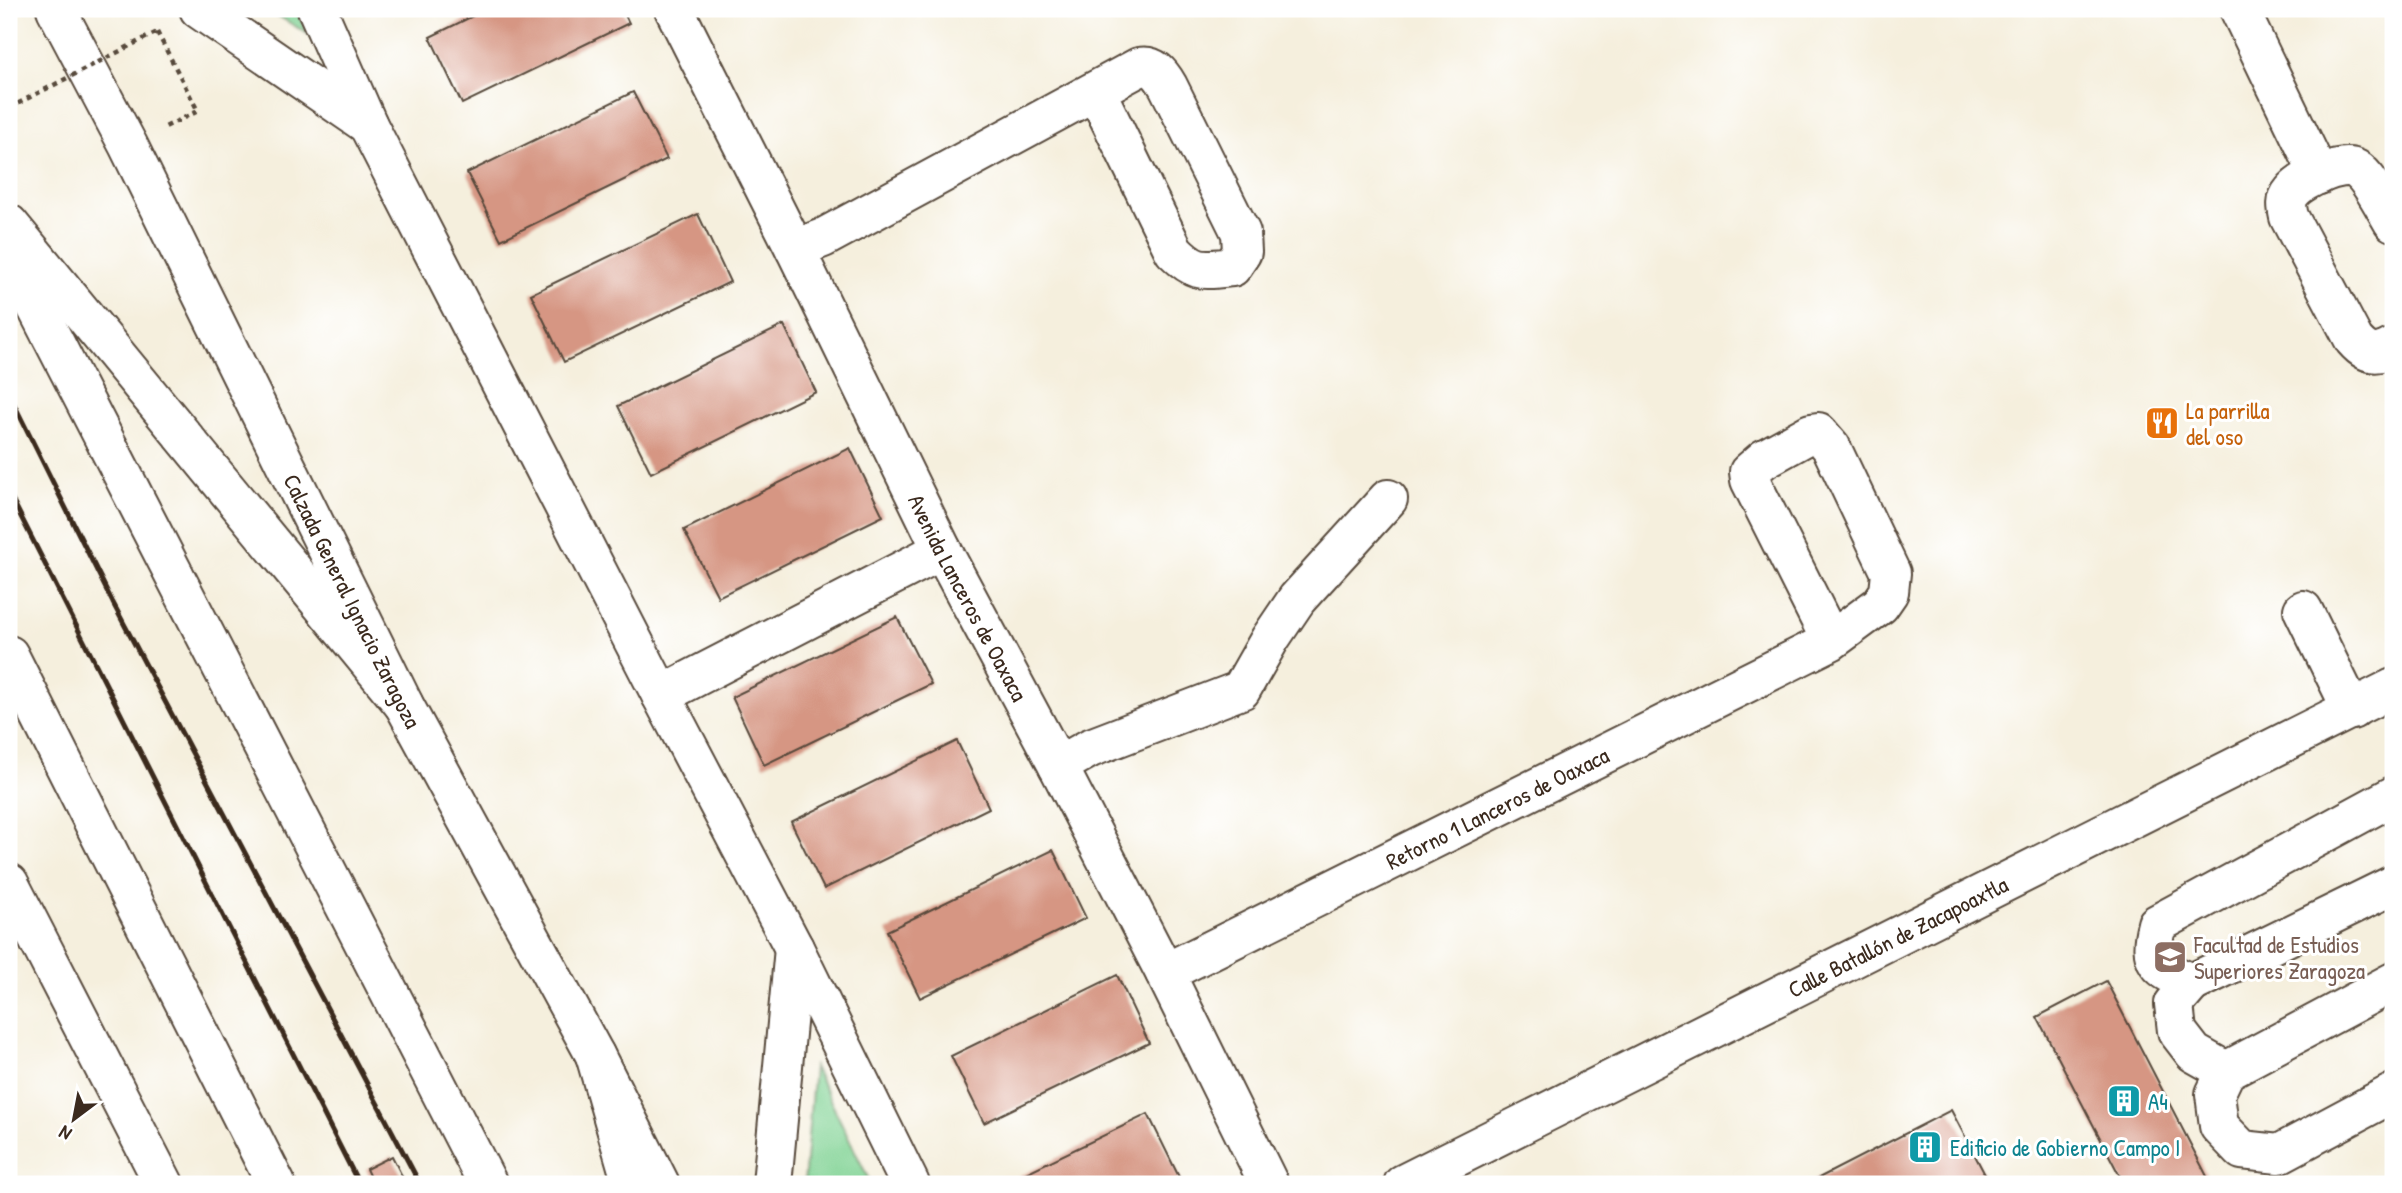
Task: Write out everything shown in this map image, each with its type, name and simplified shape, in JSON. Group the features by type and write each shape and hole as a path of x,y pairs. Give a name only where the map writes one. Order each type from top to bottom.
{"main road":[{"name":"Calzada General Ignacio Zaragoza","path":"56,9 128,145 404,705 595,1055 660,1184"},
{"path":"199,9 369,125"},
{"path":"317,9 369,125 794,948 910,1184"},
{"name":"Avenida Lanceros de Oaxaca","path":"674,9 942,550 1165,973 1269,1184"},
{"path":"2239,9 2319,175"},
{"path":"795,249 823,238 1096,90 1139,67 1146,66 1155,69 1163,77 1241,233 1242,252 1232,267 1203,270 1194,268 1174,251 1096,90"},
{"path":"2393,222 2364,177 2356,169 2344,166 2300,185 2290,193 2286,205 2289,218 2354,340 2362,350 2375,353 2393,347"},
{"path":"9,224 404,705"},
{"path":"9,254 488,1184"},
{"name":"Retorno 1 Lanceros de Oaxaca","path":"1165,973 1831,641 1881,605 1889,592 1891,573 1831,447 1818,432 1811,433 1763,459 1749,472 1750,480 1831,641"},
{"path":"1058,766 1090,748 1241,690 1297,599 1388,499"},
{"path":"661,695 942,550"},
{"path":"2304,610 2352,710"},
{"path":"9,655 276,1184"},
{"name":"Calle Batallón de Zacapoaxtla","path":"1403,1184 2393,688"},
{"path":"2192,983 2170,975 2157,963 2152,945 2157,925 2393,796"},
{"path":"9,883 164,1184"},
{"path":"2226,1071 2194,1053 2177,1031 2175,1004 2192,983 2393,885"},
{"path":"772,1184 794,948"},
{"path":"2393,982 2226,1071 2215,1094 2219,1126 2242,1150 2279,1154 2393,1093"},
{"path":"595,1055 632,1184"}],"path":[{"path":"9,108 157,32 198,111"}],"green space":[{"path":"267,9 295,9 308,34"},
{"path":"814,1067 871,1184 804,1184"}],"building":[{"path":"487,9 622,9 629,23 462,104 430,37"},
{"path":"633,92 667,159 501,240 467,173"},
{"path":"698,214 730,282 564,362 531,294"},
{"path":"784,325 816,392 651,473 618,406"},
{"path":"850,448 883,516 718,597 684,530"},
{"path":"897,617 931,684 764,765 732,697"},
{"path":"957,741 989,808 824,889 791,822"},
{"path":"1053,850 1086,918 920,998 887,931"},
{"path":"1117,975 1149,1043 984,1123 951,1056"},
{"name":"A4","path":"2106,981 2211,1184 2124,1184 2037,1017"},
{"name":"Edificio de Gobierno Campo I","path":"1951,1110 1990,1184 1807,1184"},
{"path":"1148,1114 1181,1181 1174,1184 1003,1184"},
{"path":"392,1156 406,1184 373,1184 366,1169"}],"railway":[{"path":"9,394 113,603 420,1184"},
{"path":"9,493 359,1184"}],"place":[{"name":"La parrilla del oso","path":"2162,423"},
{"name":"Facultad de Estudios Superiores Zaragoza","path":"2170,957"},
{"name":"A4","path":"2124,1101"},
{"name":"Edificio de Gobierno Campo I","path":"1925,1147"}]}
